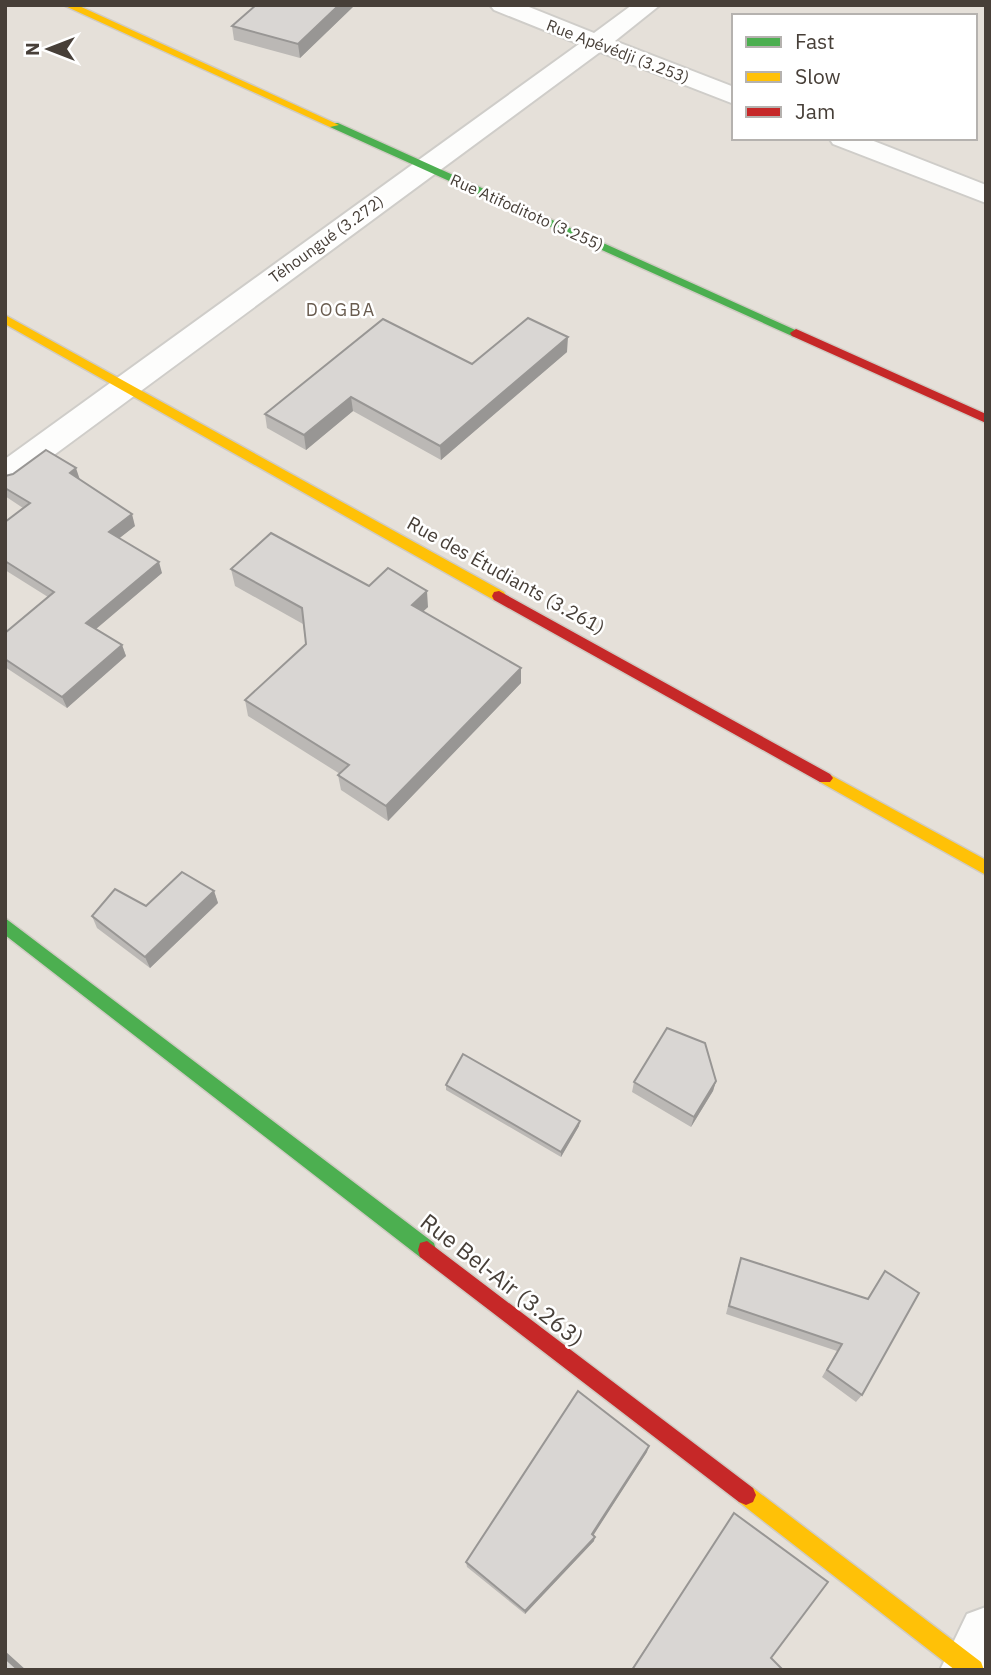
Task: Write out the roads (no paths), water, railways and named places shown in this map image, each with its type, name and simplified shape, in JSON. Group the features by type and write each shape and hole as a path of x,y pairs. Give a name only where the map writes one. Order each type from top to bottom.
{"street":[{"name":"Rue Atifoditoto (3.255)","path":"68,5 986,419"},
{"name":"Rue Apévédji (3.253)","path":"502,5 732,95"},
{"name":"Téhoungué (3.272)","path":"5,475 424,166 599,43 648,5"},
{"path":"847,140 986,195"},
{"name":"Rue des Étudiants (3.261)","path":"5,319 986,868"},
{"name":"Rue Bel-Air (3.263)","path":"5,925 974,1660"}],"district":[{"name":"DOGBA","path":"341,310"}]}
